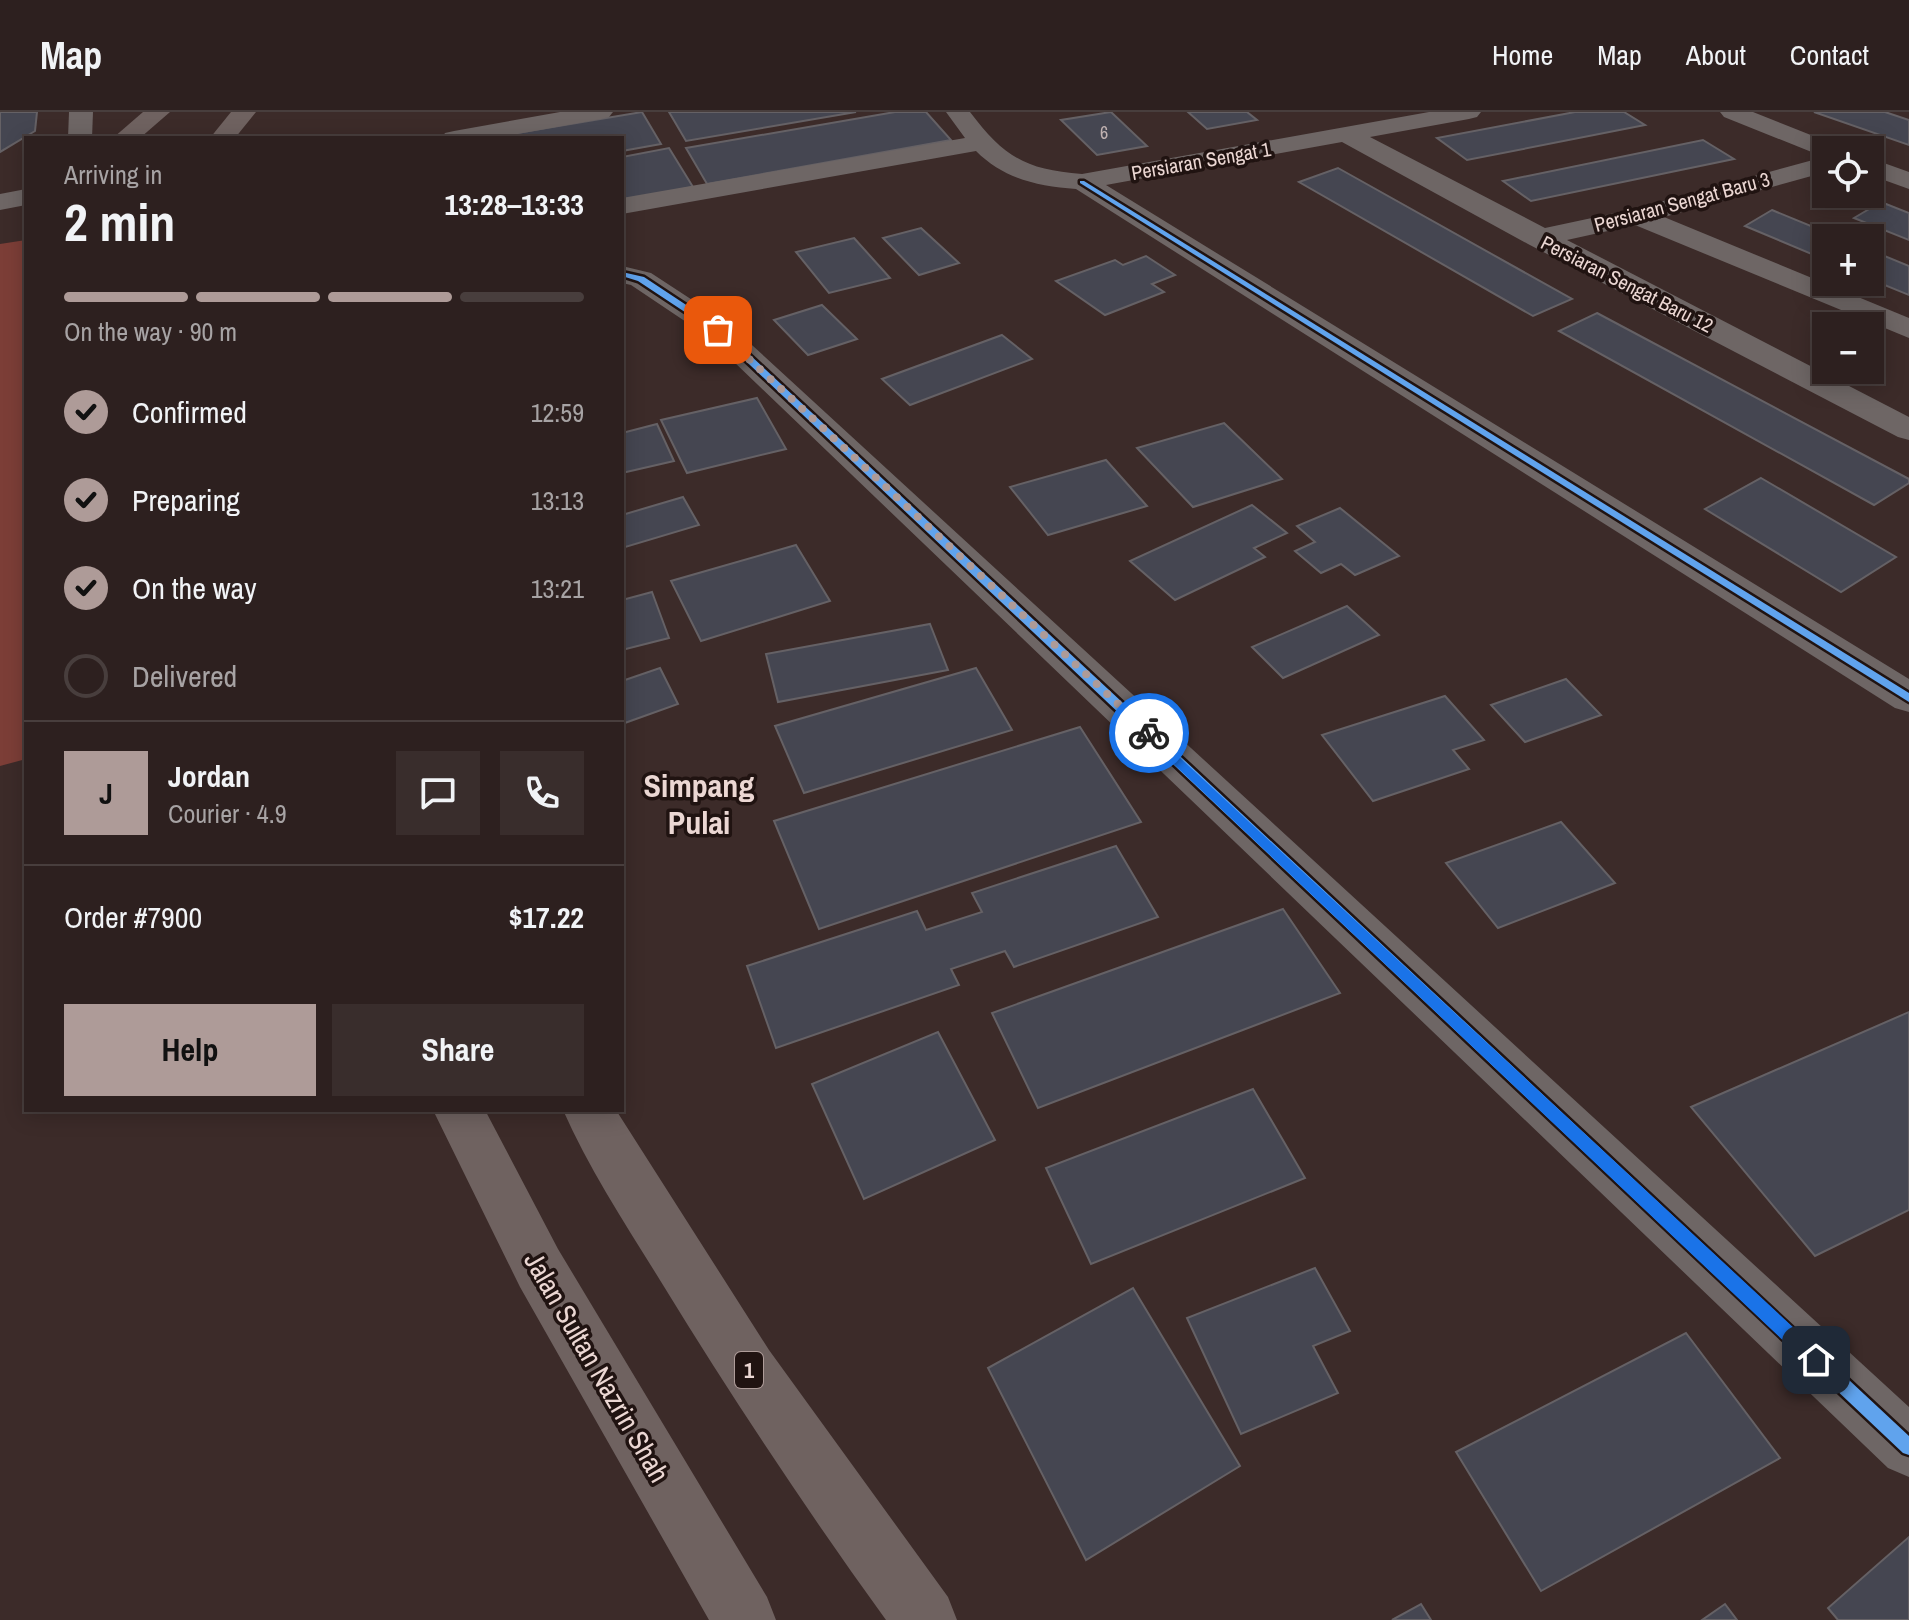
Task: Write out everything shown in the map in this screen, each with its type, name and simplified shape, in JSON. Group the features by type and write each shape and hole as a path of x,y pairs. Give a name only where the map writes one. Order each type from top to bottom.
{"highway":[{"path":"129,136 171,116"},
{"path":"225,136 254,117"},
{"name":"Jalan Sultan Nazrin Shah","path":"459,1112 539,1268 744,1620"},
{"name":"1","path":"589,1112 640,1200 743,1361 862,1536 925,1620"}],"street":[{"path":"80,136 81,112"},
{"path":"465,136 601,112"},
{"name":"Persiaran Sengat 1","path":"958,112 980,143 1007,167 1028,176 1082,182 1469,112"},
{"path":"1732,112 1812,144"},
{"name":"Persiaran Sengat Baru 12","path":"1347,135 1538,238 1909,430"},
{"path":"624,206 980,143"},
{"name":"Persiaran Sengat Baru 3","path":"1538,238 1638,216 1812,168"},
{"path":"1884,171 1909,181"},
{"path":"0,180 24,176"},
{"path":"1082,182 1909,698"},
{"path":"0,202 24,197"},
{"path":"1638,216 1909,329"},
{"path":"624,275 641,279 718,330 1909,1447"}],"shaded area":[{"path":"24,240 24,760 0,766 0,244"}],"building":[{"path":"0,112 37,112 35,131 0,152"},
{"path":"642,112 661,144 624,151 624,136 499,136"},
{"path":"669,112 856,112 686,141"},
{"path":"895,112 926,112 951,140 707,184 686,148"},
{"path":"1111,112 1147,146 1097,155 1061,120"},
{"path":"1188,112 1247,112 1257,120 1207,129"},
{"path":"1575,112 1624,112 1645,125 1467,160 1437,138"},
{"path":"1814,112 1885,112 1909,120 1909,145"},
{"path":"1703,140 1734,159 1531,201 1503,181"},
{"path":"669,148 693,187 624,201 624,157"},
{"path":"1338,168 1572,299 1533,316 1299,182"},
{"path":"1884,203 1909,213 1909,240 1884,230 1884,224 1869,224 1854,218 1871,208 1884,208"},
{"path":"1772,210 1812,226 1812,254 1745,226"},
{"path":"921,228 959,263 919,275 883,238"},
{"path":"854,238 890,278 829,293 796,252"},
{"path":"1146,256 1175,275 1152,284 1164,292 1105,315 1056,281 1115,260 1123,265"},
{"path":"1884,256 1909,266 1909,295 1884,285"},
{"path":"822,305 857,339 808,355 774,320"},
{"path":"1597,313 1909,479 1909,483 1874,505 1559,331"},
{"path":"1002,335 1032,359 910,405 882,379"},
{"path":"757,398 786,449 687,473 661,420"},
{"path":"1224,423 1282,479 1193,507 1137,448"},
{"path":"657,424 674,461 624,473 624,432"},
{"path":"1106,460 1147,506 1048,535 1010,487"},
{"path":"1761,478 1896,557 1841,592 1705,509"},
{"path":"683,497 699,525 624,547 624,514"},
{"path":"1252,505 1287,533 1254,548 1265,557 1175,600 1130,561"},
{"path":"1340,508 1399,556 1355,575 1341,564 1321,573 1295,551 1315,542 1297,526"},
{"path":"796,545 830,601 701,641 671,581"},
{"path":"652,592 669,638 624,649 624,599"},
{"path":"1347,606 1379,635 1283,678 1252,647"},
{"path":"930,624 948,670 778,702 766,654"},
{"path":"660,668 678,704 624,723 624,680"},
{"path":"976,668 1012,730 804,793 775,726"},
{"path":"1566,679 1601,715 1525,742 1491,705"},
{"path":"1445,696 1484,740 1453,750 1469,769 1373,801 1322,735"},
{"path":"1080,727 1141,822 819,929 774,821"},
{"path":"1561,822 1615,883 1498,928 1446,863"},
{"path":"1116,846 1158,917 1014,967 1005,951 951,969 959,985 776,1048 747,966 917,911 926,930 982,912 972,893"},
{"path":"1283,909 1340,993 1038,1108 992,1013"},
{"path":"1909,1012 1909,1210 1815,1256 1691,1107"},
{"path":"938,1032 995,1140 864,1199 812,1084"},
{"path":"1253,1089 1305,1178 1091,1264 1046,1168"},
{"path":"1315,1268 1350,1331 1313,1346 1338,1393 1241,1434 1187,1318"},
{"path":"1133,1288 1240,1466 1086,1560 988,1368"},
{"path":"1686,1333 1780,1458 1541,1591 1456,1452"},
{"path":"1909,1537 1909,1620 1838,1620 1828,1608"},
{"path":"1421,1604 1431,1620 1392,1620"},
{"path":"1725,1604 1737,1620 1702,1620"}],"cycle path":[{"path":"1082,182 1909,698"},
{"path":"624,275 641,279 718,330 1909,1447"}],"way so far":[{"path":"718,330 1149,733"}],"district":[{"name":"Simpang Pulai","path":"699,804"}],"route":[{"path":"1149,733 1816,1360"}]}
